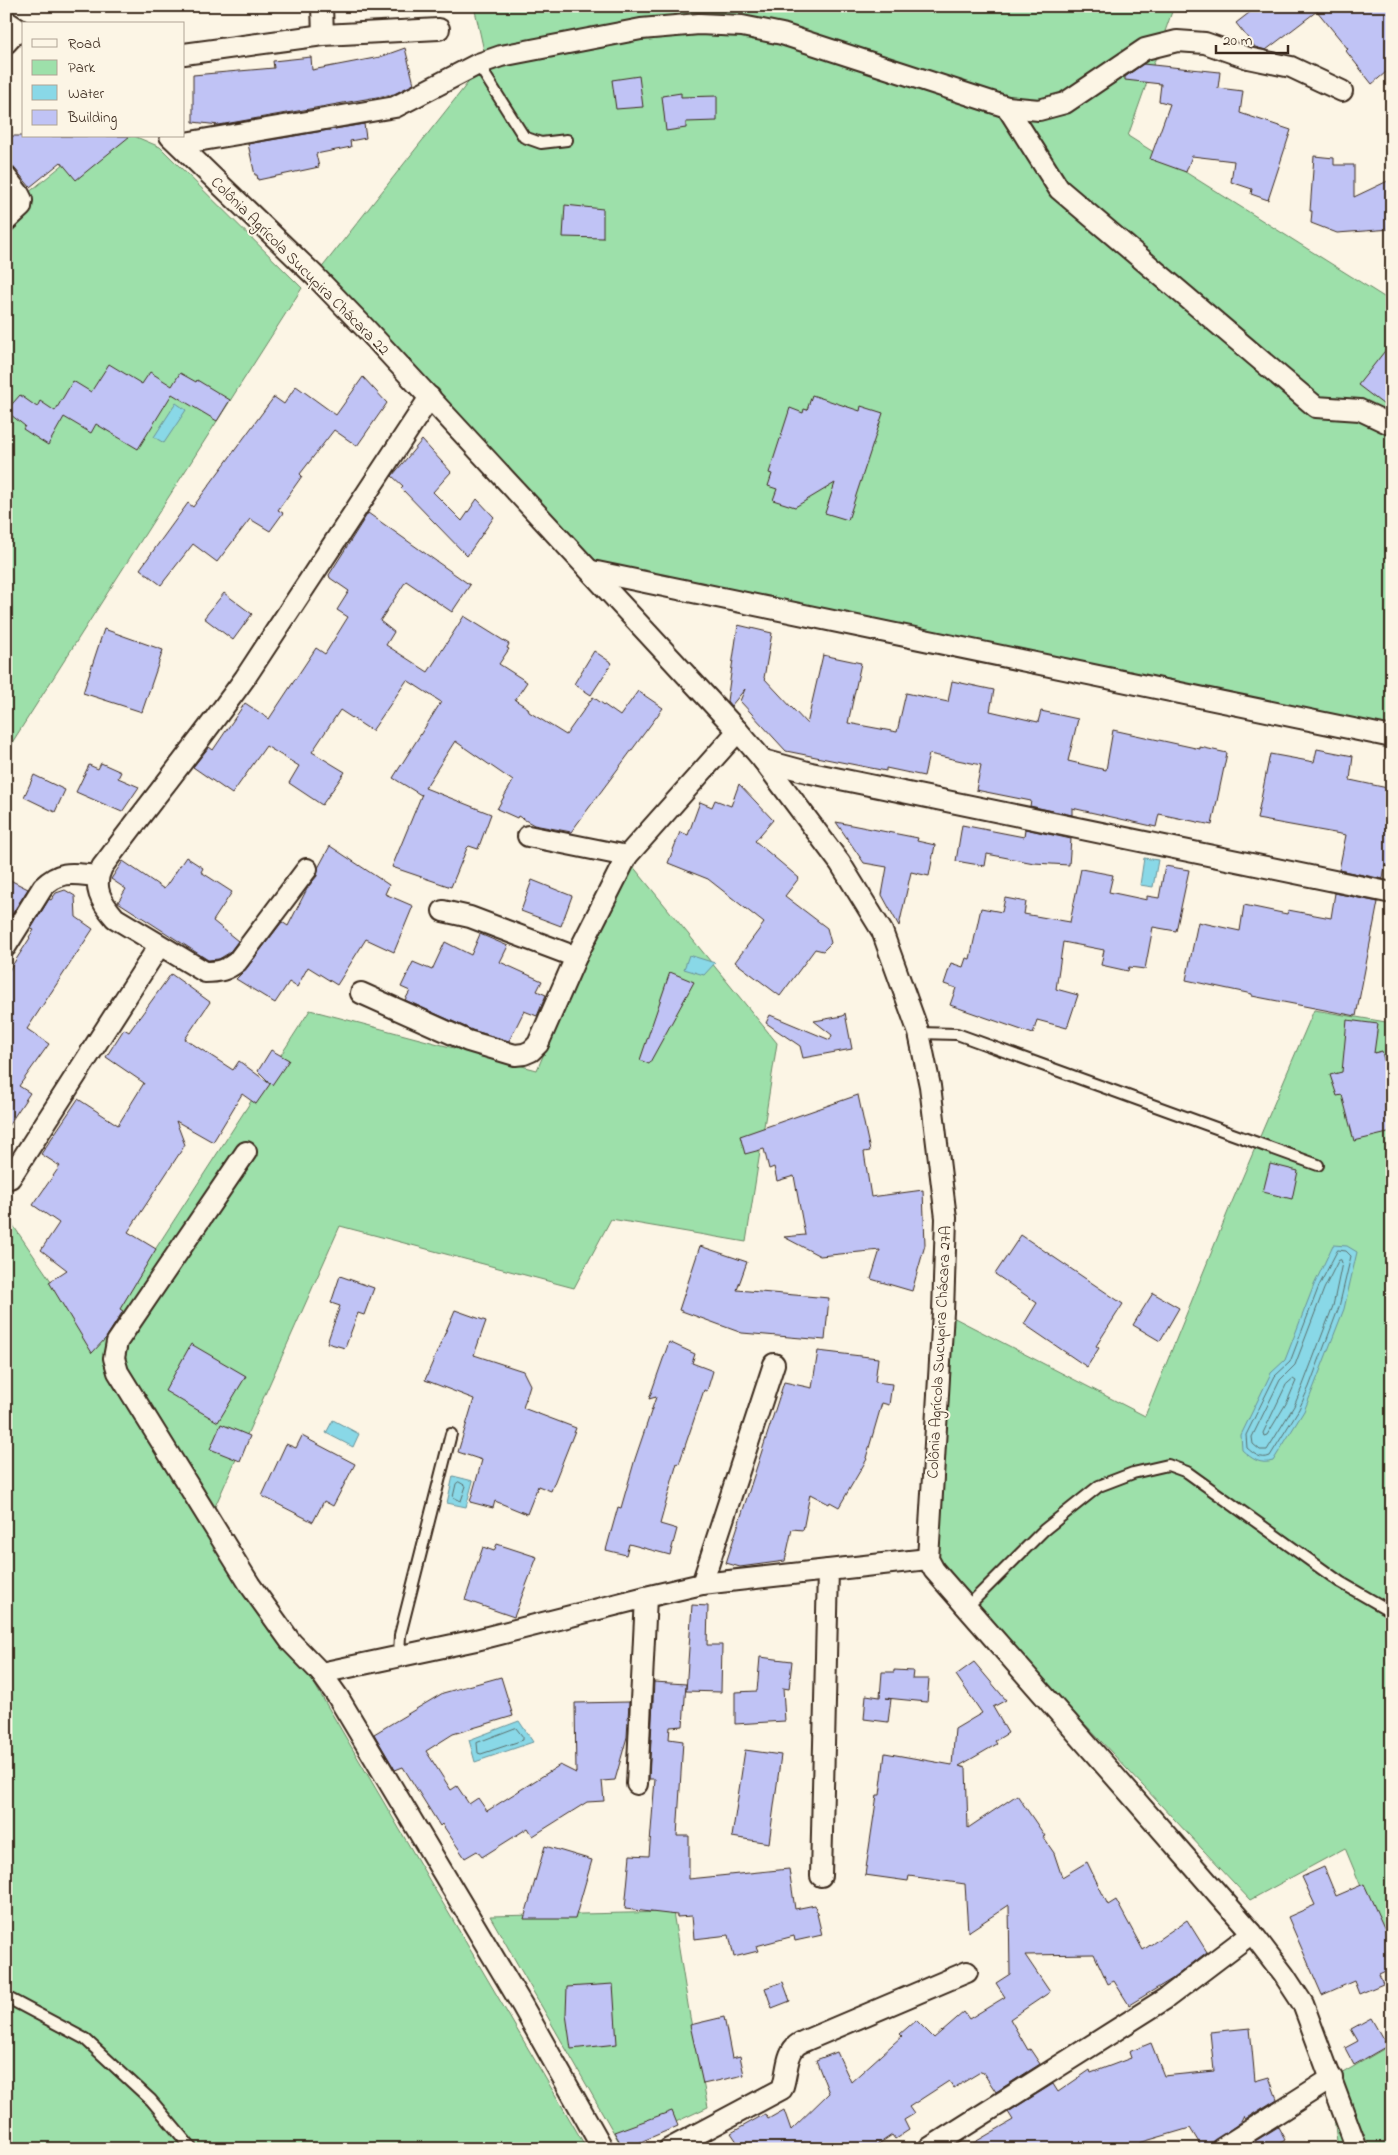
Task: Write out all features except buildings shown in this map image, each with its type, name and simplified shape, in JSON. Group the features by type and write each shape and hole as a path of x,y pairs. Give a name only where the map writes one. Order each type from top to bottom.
{"street":[{"path":"322,6 323,35"},
{"path":"174,140 396,107 478,64 510,54 641,29 699,24 742,26 782,34 1006,107 1039,110 1065,103 1145,49 1176,41 1206,43 1248,58 1291,67 1342,91"},
{"path":"185,54 323,35 439,29"},
{"path":"1006,107 1059,189 1316,407 1360,410 1392,425"},
{"name":"Colônia Agrícola Sucupira Chácara 22","path":"174,140 314,275 592,571 738,731"},
{"path":"6,176 22,200 21,207 6,221"},
{"path":"307,868 238,962 227,970 205,972 159,946 115,918 104,906 98,893 97,876 102,867 245,678 430,397"},
{"path":"592,571 1392,737"},
{"path":"360,993 468,1041 515,1055 531,1051 538,1044 576,957 627,856 738,731"},
{"name":"Colônia Agrícola Sucupira Chácara 27A","path":"738,731 763,760 840,863 882,931 919,1033 930,1086 946,1218 943,1312 928,1559"},
{"path":"763,760 811,773 1392,892"},
{"path":"528,836 627,856"},
{"path":"6,946 43,887 51,879 68,873 97,876"},
{"path":"443,911 470,917 576,957"},
{"path":"10,1178 159,946"},
{"path":"246,1152 117,1342 114,1358 118,1372 250,1585 291,1642 321,1673 338,1697 522,2005 603,2149"},
{"path":"702,1584 774,1364"},
{"path":"321,1673 476,1640 702,1584 928,1559 934,1570 1252,1933 1284,1975 1303,2004 1357,2149"},
{"path":"821,1876 828,1570"},
{"path":"637,1784 646,1597"},
{"path":"928,2149 1165,1999 1252,1933"},
{"path":"669,2149 782,2089 786,2080 789,2058 795,2047 809,2039 967,1972"},
{"path":"1221,2149 1332,2078"}],"lane":[{"path":"478,64 516,128 524,137 541,143 566,140"},
{"path":"919,1033 957,1034 1318,1165"},
{"path":"400,1656 400,1635 451,1434"},
{"path":"967,1607 1044,1530 1100,1486 1133,1473 1168,1465 1187,1472 1340,1582 1392,1612"},
{"path":"6,1997 85,2039 151,2100 192,2149"}],"green space":[{"path":"474,6 1174,6 1128,136 1392,302 1392,733 602,573 320,270 486,60"},
{"path":"96,138 139,138 160,147 302,288 6,752 6,211"},
{"path":"627,859 777,1043 746,1242 611,1219 574,1288 340,1226 213,1511 587,2149 6,2149 6,1215 94,1344 310,1010 537,1070"},
{"path":"1314,1010 1392,1023 1392,1961 1345,1848 1250,1900 930,1559 945,1313 1145,1416 1229,1209"},
{"path":"673,1912 690,2017 708,2107 622,2147 490,1916"},
{"path":"1392,2044 1392,2149 1338,2149 1329,2081"}],"water":[{"path":"176,403 186,410 164,443 154,437"},
{"path":"1144,858 1158,860 1153,887 1140,885"},
{"path":"689,955 715,963 704,975 684,969"},
{"path":"1333,1245 1347,1246 1357,1252 1344,1309 1304,1411 1273,1461 1264,1462 1256,1460 1242,1450 1241,1435 1271,1373 1285,1360 1314,1285"},
{"path":"333,1420 359,1434 353,1447 326,1433"},
{"path":"453,1476 473,1481 466,1507 447,1503"},
{"path":"519,1721 533,1742 475,1762 469,1740"}]}
